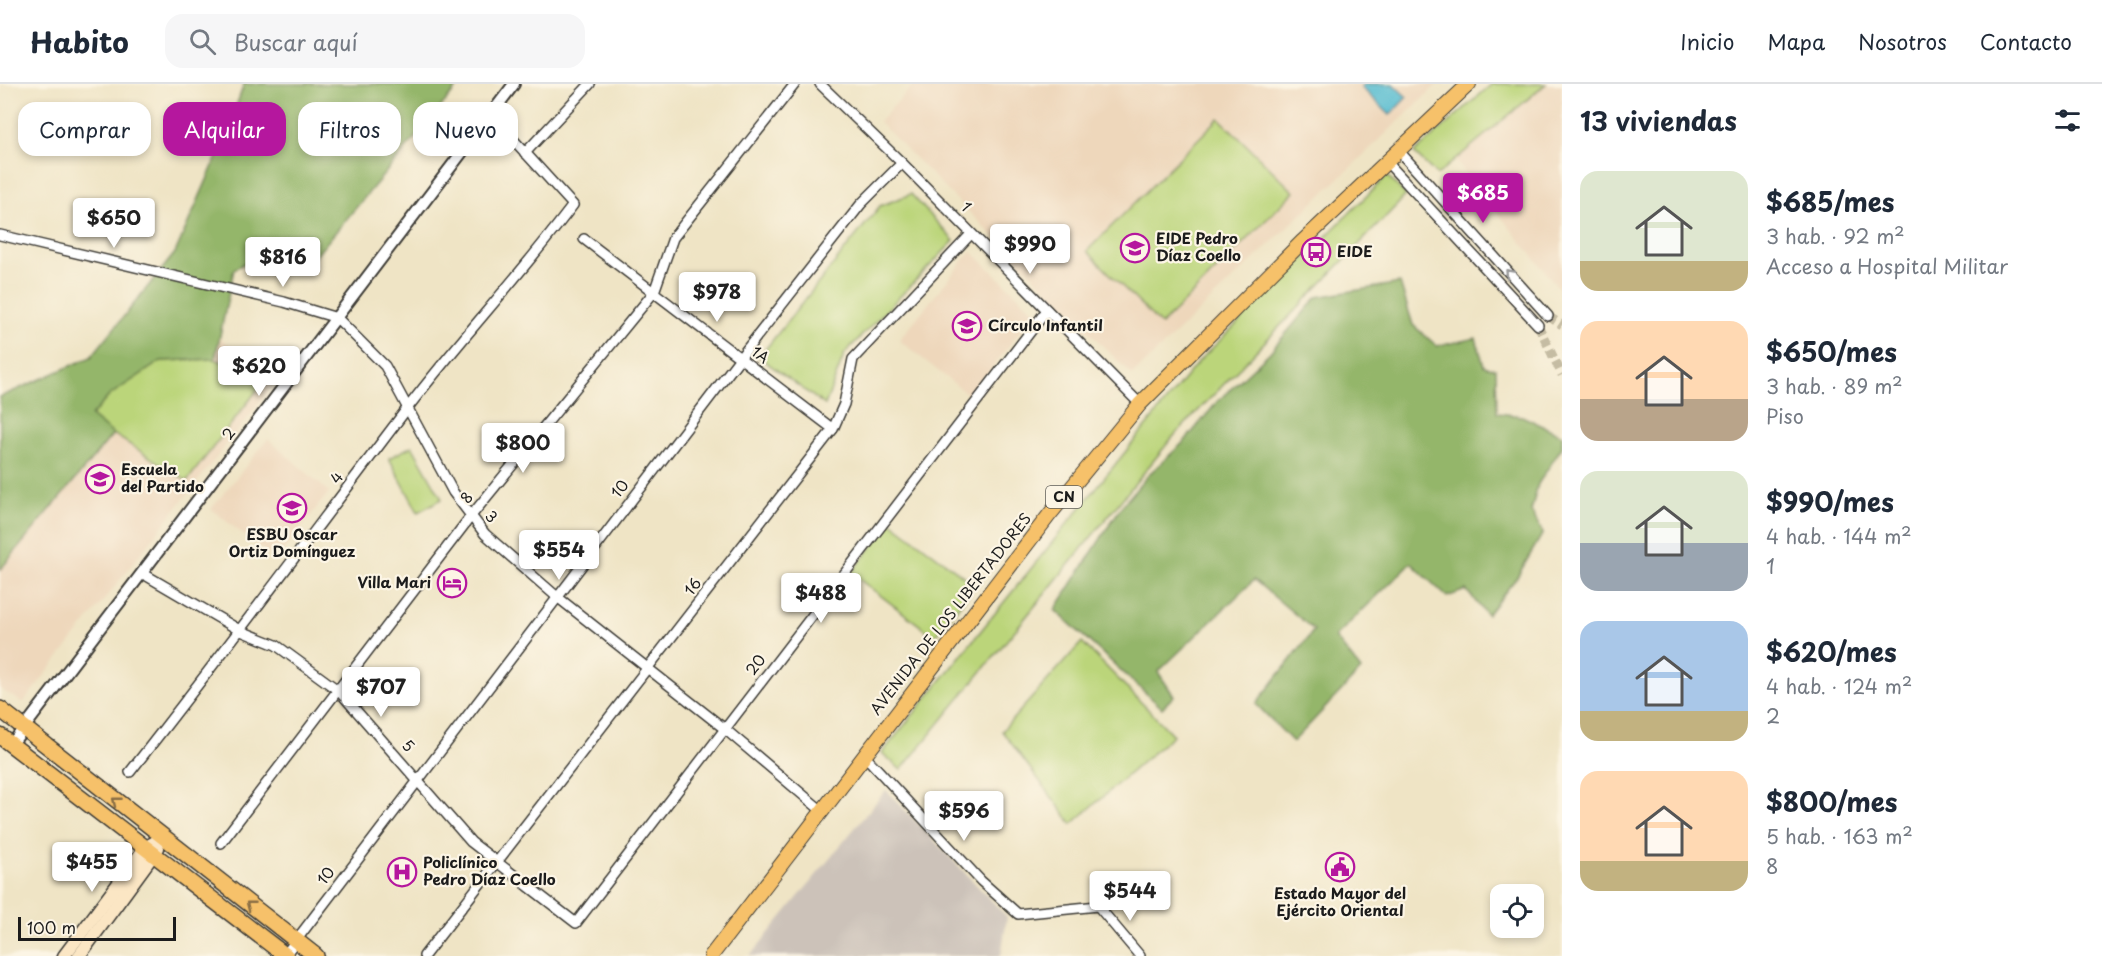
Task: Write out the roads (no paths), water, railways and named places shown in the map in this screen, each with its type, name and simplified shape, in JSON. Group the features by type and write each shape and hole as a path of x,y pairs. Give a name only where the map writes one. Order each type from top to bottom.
{"highway":[{"path":"0,709 162,838 316,956"},
{"path":"6,741 285,956"}],"main road":[{"name":"AVENIDA DE LOS LIBERTADORES","path":"711,956 1050,514 1140,404 1386,161 1469,84"},
{"path":"64,956 162,838"},
{"path":"79,956 149,852"}],"street":[{"name":"2","path":"500,102 514,84"},
{"path":"518,145 525,153 590,84"},
{"name":"8","path":"221,843 471,516 654,292 673,238 795,84"},
{"name":"1","path":"820,84 1140,404"},
{"path":"1398,150 1548,316"},
{"name":"4","path":"130,772 241,631 408,408 547,240 573,205 525,153"},
{"name":"2","path":"6,741 24,728 458,156"},
{"path":"1386,161 1538,325"},
{"name":"10","path":"285,956 556,596 740,358 861,204 902,164"},
{"name":"16","path":"424,956 833,429 844,404 853,359 971,234"},
{"name":"3","path":"0,235 284,302 337,318 385,366 453,492 485,534 556,596 726,730 822,811"},
{"name":"1A","path":"584,239 833,429"},
{"name":"20","path":"576,923 726,730 851,562 1047,310"},
{"name":"5","path":"142,573 241,631 276,645 339,691 471,842 576,923"},
{"path":"864,755 981,881 1012,910 1018,914 1098,906 1140,956"}],"water":[{"path":"1364,84 1393,84 1407,97 1390,115 1361,87"}],"tunnel":[{"path":"1548,316 1562,325"},
{"path":"1538,325 1562,375"}],"place":[{"name":"EIDE Pedro Díaz Coello","path":"1135,248"},
{"name":"EIDE","path":"1316,252"},
{"name":"Círculo Infantil","path":"967,326"},
{"name":"Escuela del Partido","path":"100,479"},
{"name":"ESBU Oscar Ortiz Domínguez","path":"292,508"},
{"name":"Villa Mari","path":"452,583"},
{"name":"Estado Mayor del Ejército Oriental","path":"1340,867"},
{"name":"Policlínico Pedro Díaz Coello","path":"402,872"}]}
